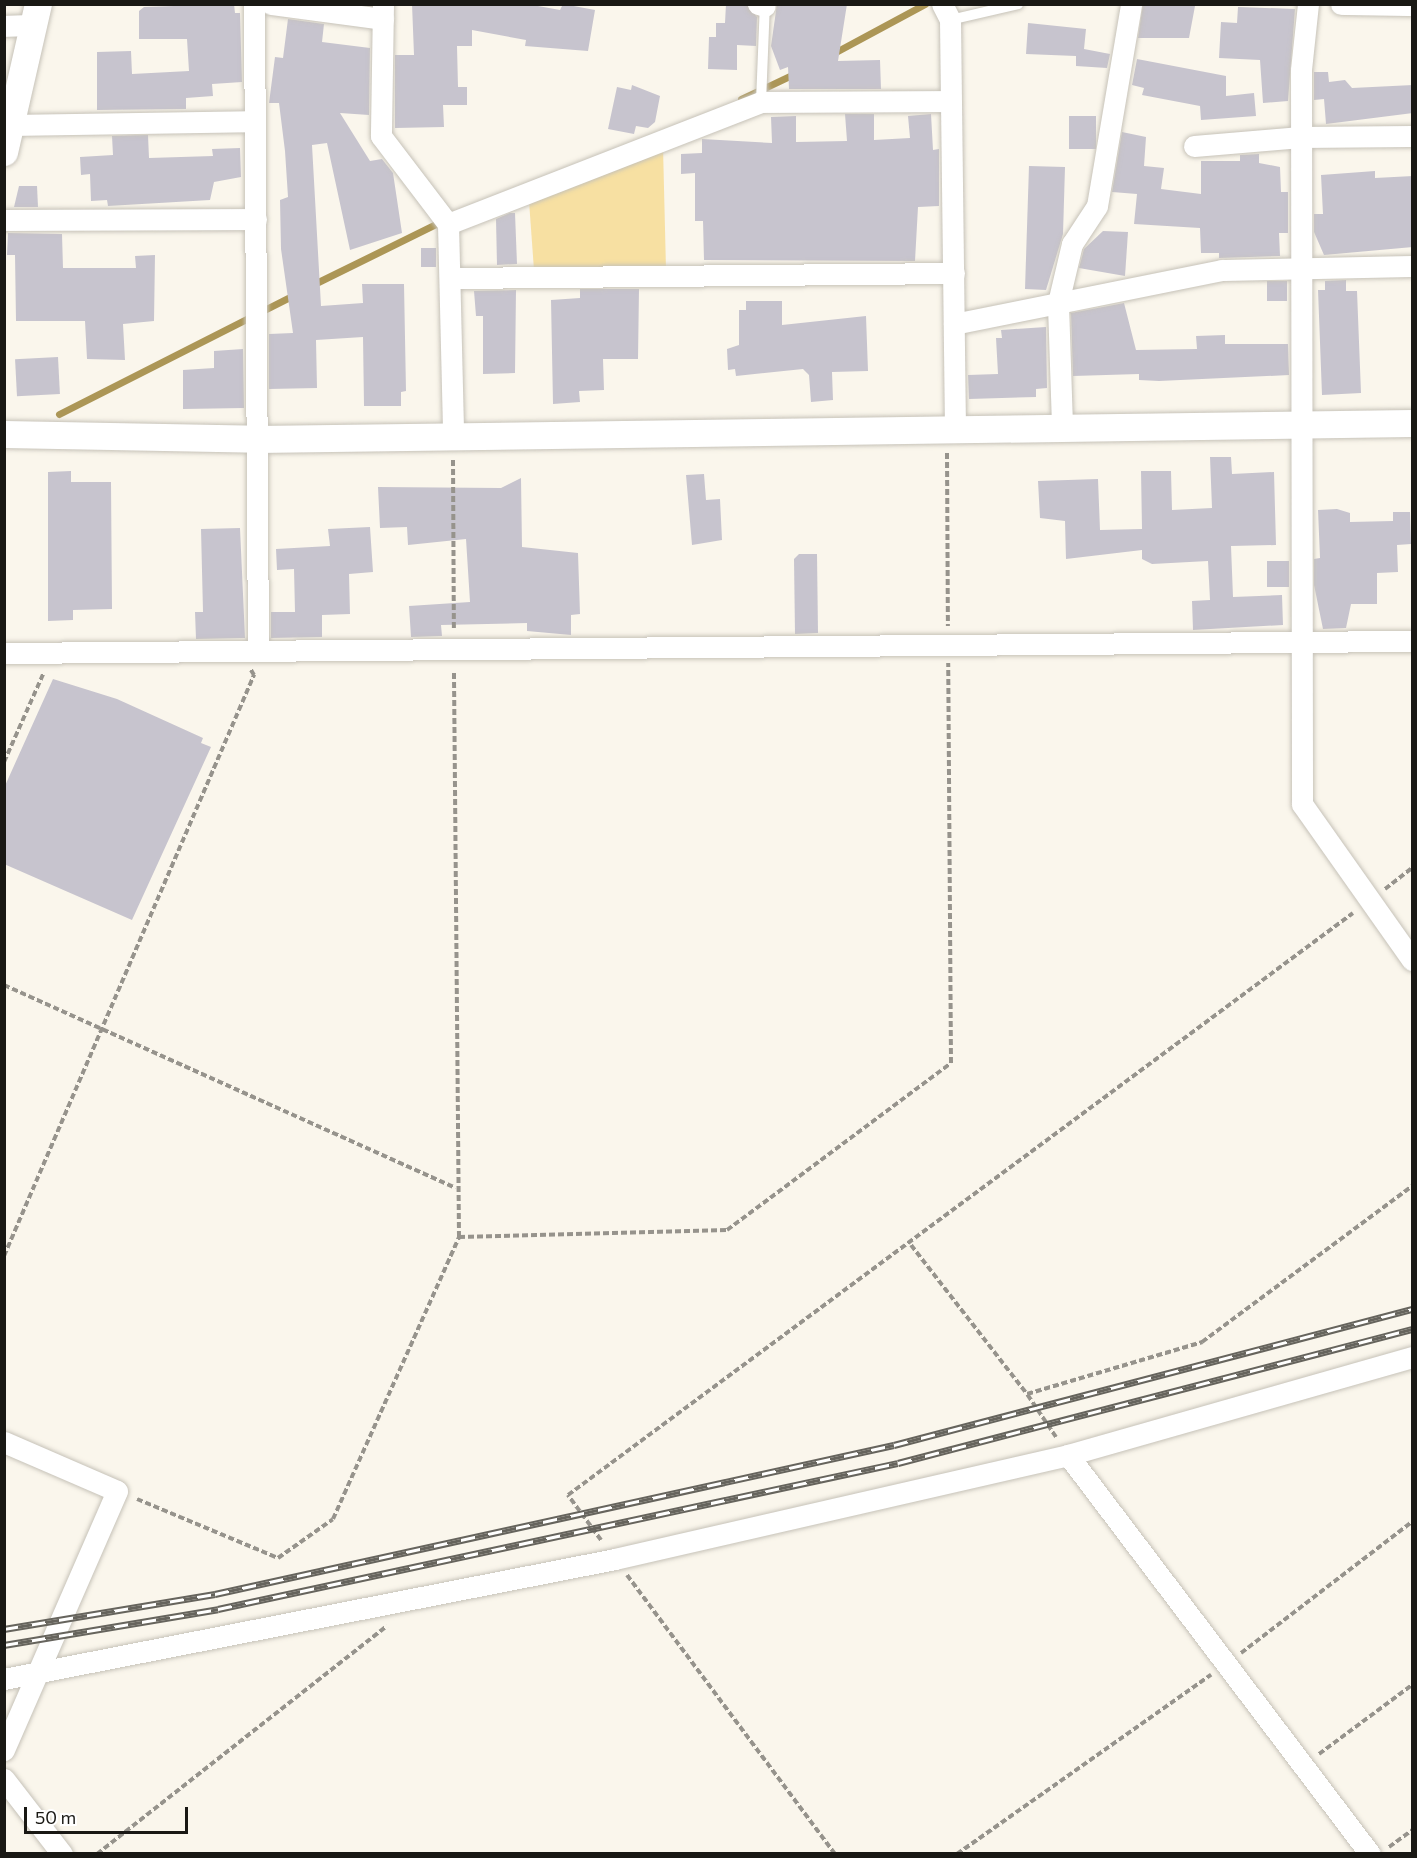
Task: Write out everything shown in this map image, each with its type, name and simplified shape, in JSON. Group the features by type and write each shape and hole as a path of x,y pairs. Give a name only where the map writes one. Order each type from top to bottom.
{"street":[{"path":"250,650 257,439 254,4"},
{"path":"271,4 383,12 381,136 448,224 453,278 453,436"},
{"path":"1062,425 1058,303 1072,244 1096,206 1131,4"},
{"path":"1308,4 1301,137 1304,268 1302,804 1368,902 1413,960"},
{"path":"1341,4 1413,5"},
{"path":"946,12 954,273 951,427"},
{"path":"4,26 36,15"},
{"path":"4,152 8,125 36,15"},
{"path":"448,224 761,102 950,101"},
{"path":"8,125 255,122"},
{"path":"1194,146 1301,137 1413,136"},
{"path":"4,220 256,219"},
{"path":"954,324 1222,270 1413,266"},
{"path":"453,278 954,273"},
{"path":"4,434 257,439 1302,421 1413,423"},
{"path":"4,653 948,648 1413,641"},
{"path":"4,1679 37,1675 421,1600 615,1559 1068,1455 1413,1357"},
{"path":"4,1442 117,1491 4,1750"},
{"path":"1068,1455 1370,1854"},
{"path":"4,1779 62,1854"}],"lane":[{"path":"946,12 1018,4"},
{"path":"761,102 762,5"}],"path":[{"path":"459,1237 727,1230 951,1063 948,648 951,427"},
{"path":"117,1491 278,1558 333,1519 459,1237 456,1188 453,436"},
{"path":"4,1256 254,675 250,650"},
{"path":"4,762 53,652"},
{"path":"835,1854 568,1495 911,1245 1413,868"},
{"path":"4,985 456,1188"},
{"path":"1027,1394 1202,1342 1413,1186"},
{"path":"911,1245 1027,1394 1068,1455"},
{"path":"957,1854 1226,1664 1413,1522"},
{"path":"97,1854 421,1600"},
{"path":"1303,1766 1413,1685"},
{"path":"1381,1854 1413,1830"}],"shaded area":[{"path":"663,147 666,270 534,270 529,201"}],"building":[{"path":"234,4 235,13 240,13 242,82 212,84 213,96 186,98 186,109 97,110 97,52 131,51 132,74 189,71 187,39 139,39 139,11 144,7"},
{"path":"412,4 527,4 560,10 563,4 595,10 588,51 525,46 526,40 472,30 472,46 457,46 458,87 467,87 467,105 443,105 444,127 395,128 395,55 414,55"},
{"path":"726,4 746,4 757,17 756,46 737,45 737,70 708,69 709,37 716,37 716,23 725,23"},
{"path":"777,4 847,4 838,61 880,60 881,89 789,89 788,67 780,70 771,46"},
{"path":"1143,4 1195,6 1189,38 1138,38"},
{"path":"1238,7 1295,9 1288,101 1263,103 1260,60 1219,58 1221,22 1237,23"},
{"path":"288,19 324,24 322,42 370,48 369,115 340,113 370,161 382,159 393,173 402,233 350,250 327,143 312,145 321,306 363,303 362,284 404,284 406,391 401,392 401,406 364,406 363,337 316,340 317,388 269,389 269,334 293,333 281,249 280,200 288,197 285,151 279,103 269,103 275,57 283,58"},
{"path":"1028,23 1086,29 1084,49 1110,54 1107,68 1076,66 1076,56 1026,54"},
{"path":"1137,59 1226,76 1226,96 1254,93 1256,116 1201,120 1200,106 1142,95 1144,88 1132,85"},
{"path":"1314,72 1328,72 1329,82 1345,80 1352,88 1413,85 1413,113 1326,124 1324,99 1314,100"},
{"path":"632,85 660,96 655,122 648,128 636,126 634,134 608,129 617,87 631,90"},
{"path":"845,114 874,114 874,140 910,138 908,116 931,114 933,150 939,149 939,206 918,207 915,261 704,260 703,221 695,221 695,173 681,174 681,154 702,153 702,139 772,143 771,117 796,116 796,142 847,141"},
{"path":"1069,116 1096,116 1096,149 1069,149"},
{"path":"1122,132 1146,137 1144,166 1164,168 1161,189 1201,194 1201,161 1240,161 1240,155 1259,154 1259,163 1280,167 1281,192 1288,192 1288,233 1279,233 1280,256 1219,258 1219,253 1201,253 1200,228 1134,224 1137,194 1112,192"},
{"path":"148,135 149,158 213,156 212,149 240,148 241,177 214,182 210,200 108,206 107,200 91,201 90,174 81,175 80,157 113,155 112,136"},
{"path":"1029,166 1065,167 1063,234 1046,290 1025,289"},
{"path":"1375,171 1375,178 1413,176 1413,247 1324,255 1314,232 1314,214 1323,214 1321,175"},
{"path":"19,186 37,186 38,207 14,207"},
{"path":"515,213 517,264 497,265 496,219"},
{"path":"1103,231 1128,232 1125,276 1079,268 1084,249"},
{"path":"8,233 62,234 63,268 136,268 135,256 155,255 154,321 123,324 125,360 87,359 85,321 16,321 15,255 7,255"},
{"path":"421,248 436,248 436,267 421,267"},
{"path":"1346,280 1346,291 1357,291 1361,393 1322,395 1318,290 1325,290 1325,281"},
{"path":"1267,281 1287,281 1287,301 1267,301"},
{"path":"580,289 639,289 638,359 603,359 604,390 579,391 580,402 553,404 551,300 580,298"},
{"path":"516,290 515,373 483,374 483,316 476,316 474,291"},
{"path":"746,301 782,301 782,325 866,316 868,371 832,372 833,400 811,402 809,375 803,369 736,376 735,369 728,370 727,349 739,345 739,310 746,310"},
{"path":"1124,303 1136,350 1197,349 1196,336 1225,335 1225,344 1288,344 1289,375 1159,381 1139,380 1139,374 1073,376 1071,313"},
{"path":"1046,327 1047,388 1036,389 1036,397 969,399 968,375 998,374 996,338 1002,338 1001,330"},
{"path":"243,349 244,408 183,409 183,370 214,368 214,351"},
{"path":"58,357 60,394 17,396 15,359"},
{"path":"1210,457 1231,457 1232,474 1274,472 1276,545 1231,546 1233,597 1282,595 1283,625 1193,630 1192,601 1210,600 1208,561 1152,564 1142,559 1142,550 1066,559 1065,521 1040,518 1038,481 1098,479 1100,530 1142,529 1141,471 1171,471 1172,510 1212,508"},
{"path":"71,471 71,482 111,482 112,609 73,610 73,620 48,621 48,472"},
{"path":"704,474 706,500 720,499 722,540 692,545 686,475"},
{"path":"521,478 522,547 578,553 580,614 571,615 571,635 527,631 527,623 441,625 442,636 411,637 409,606 470,602 466,539 408,545 407,527 380,528 378,487 501,488"},
{"path":"1337,509 1350,513 1350,522 1393,521 1393,512 1410,512 1411,544 1397,545 1398,572 1377,573 1377,604 1351,604 1346,628 1323,629 1314,585 1314,559 1320,558 1318,510"},
{"path":"370,527 373,572 349,574 350,614 322,615 322,637 271,638 271,612 295,612 294,569 277,570 276,549 330,546 328,529"},
{"path":"240,528 245,638 196,639 195,612 203,612 201,529"},
{"path":"799,554 817,554 818,633 795,634 794,559"},
{"path":"1267,561 1289,561 1289,587 1267,587"},
{"path":"53,679 117,699 203,738 201,743 211,747 132,920 4,864 4,788"}],"waterway":[{"path":"832,54 925,4"},
{"path":"741,99 796,73"},
{"path":"312,285 442,221"},
{"path":"59,414 294,295"}],"railway":[{"path":"4,1629 215,1594 894,1445 1412,1309"},
{"path":"4,1645 218,1609 898,1463 1412,1329"}]}
